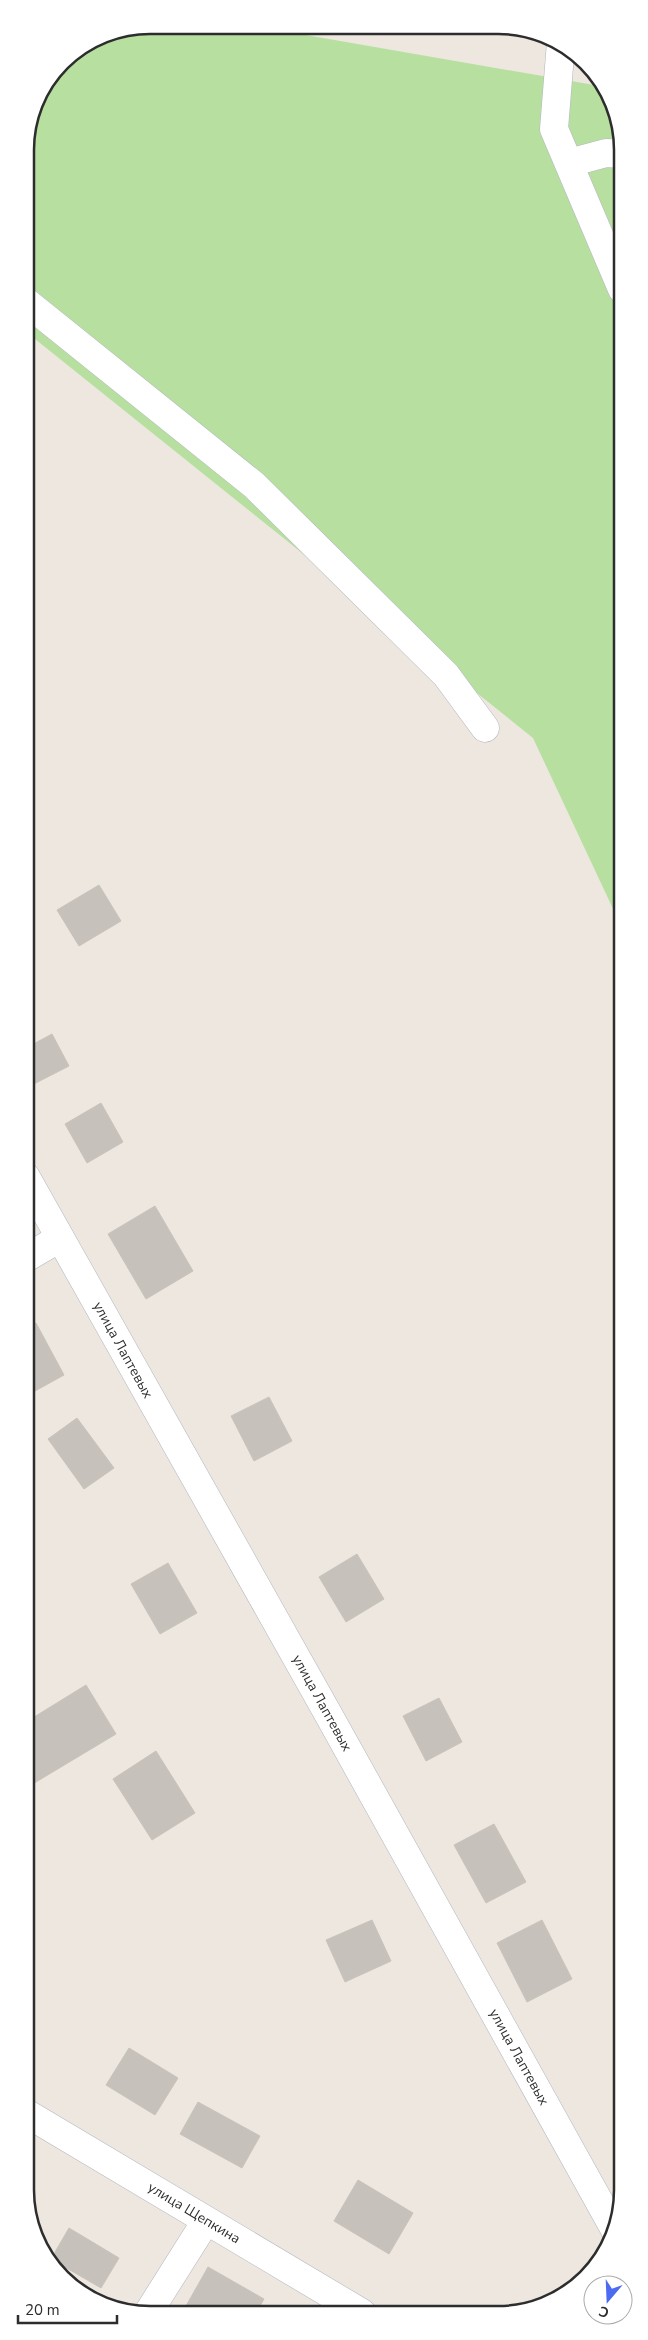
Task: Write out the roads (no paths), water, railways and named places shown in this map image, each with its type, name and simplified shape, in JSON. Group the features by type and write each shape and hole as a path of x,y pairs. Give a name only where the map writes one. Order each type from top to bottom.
{"street":[{"path":"560,52 554,129 614,270"},
{"path":"569,163 606,153 614,154"},
{"path":"34,308 254,485 446,675 485,728"},
{"name":"улица Лаптевых","path":"34,1191 328,1712 610,2221"},
{"path":"34,1253 60,1238"},
{"name":"улица Щепкина","path":"34,2118 350,2306"},
{"path":"152,2306 206,2221"}]}
